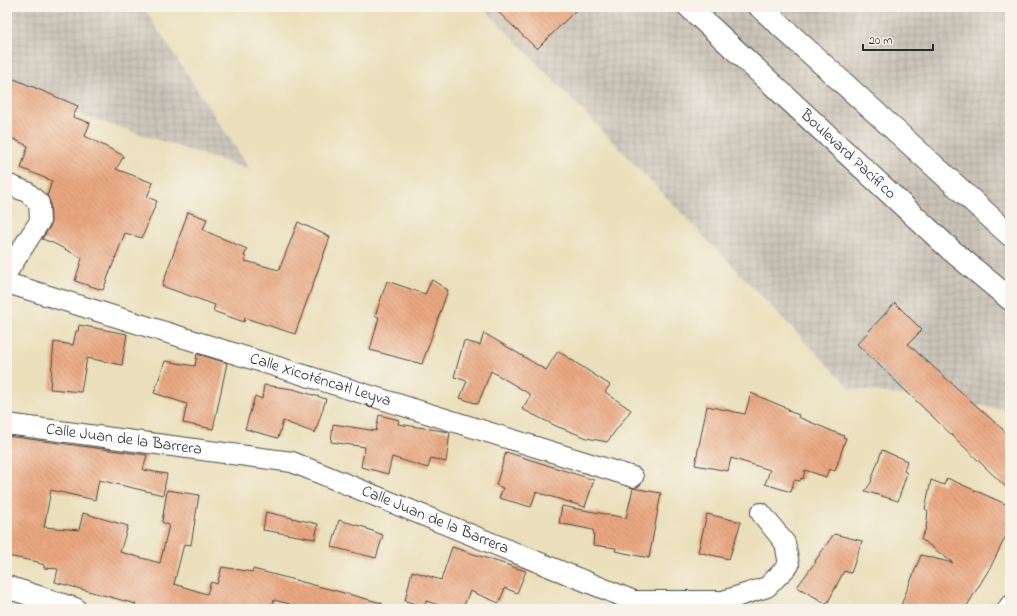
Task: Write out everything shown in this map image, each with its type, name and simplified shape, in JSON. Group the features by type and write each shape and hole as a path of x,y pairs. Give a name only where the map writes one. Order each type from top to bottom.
{"main road":[{"name":"Boulevard Pacífico","path":"689,7 951,250 1010,299"},
{"path":"760,7 1010,235"},
{"path":"7,587 75,609"}],"street":[{"path":"7,184 27,192 39,204 40,221 7,272"},
{"name":"Calle Xicoténcatl Leyva","path":"7,283 633,476"},
{"name":"Calle Juan de la Barrera","path":"7,424 292,462 634,601 723,600 767,587 789,566 785,543 761,513"}],"shaded area":[{"path":"7,7 143,7 250,170 63,109 7,85"},
{"path":"483,7 1010,7 1010,410 850,388"}],"building":[{"path":"493,7 579,7 537,49"},
{"path":"7,76 78,106 73,117 90,123 85,136 124,156 116,169 153,183 147,197 157,201 142,238 125,233 103,290 75,281 82,258 42,239 50,227 50,202 47,196 52,181 21,168 28,146 7,136"},
{"path":"188,212 207,219 203,230 247,249 244,256 246,257 245,261 279,270 298,222 330,237 295,334 245,318 244,322 213,311 215,305 162,286"},
{"path":"432,280 448,290 422,364 370,350 379,317 375,316 387,281 425,294"},
{"path":"895,303 922,330 908,344 1010,436 1010,491 857,344"},
{"path":"79,325 127,334 122,365 87,358 81,392 50,389 54,342 73,345"},
{"path":"484,333 546,370 558,351 610,385 605,392 631,410 607,442 587,438 556,426 522,409 531,395 491,371 478,404 460,398 467,381 454,377 464,341 480,345"},
{"path":"197,354 227,363 213,429 183,423 187,404 154,393 165,361 195,366"},
{"path":"264,385 293,389 326,399 315,433 283,421 278,438 245,429 255,396 262,399"},
{"path":"751,393 789,409 788,411 799,415 798,417 844,436 843,437 846,438 835,471 829,469 826,477 805,470 803,479 801,478 800,481 794,480 791,492 765,484 770,470 731,458 728,471 695,465 707,406 745,414"},
{"path":"379,415 399,420 398,424 450,432 446,462 431,458 428,468 392,457 388,474 361,467 365,447 331,442 333,424 376,431"},
{"path":"7,436 147,455 143,470 167,474 163,495 99,480 95,500 51,490 44,527 79,530 83,513 128,526 120,552 160,563 169,525 162,522 167,490 199,495 191,545 184,544 174,584 207,594 211,582 217,584 222,567 252,572 253,569 382,603 381,609 309,609 274,600 271,609 135,609 136,604 55,582 58,569 44,568 44,565 38,562 7,556"},
{"path":"882,450 907,461 904,471 907,473 898,501 865,491 872,481"},
{"path":"506,452 594,480 585,507 536,492 531,507 499,498 503,488 496,485"},
{"path":"947,478 1010,506 1010,528 991,566 965,609 908,609 909,606 901,605 921,555 953,563 921,539 926,528 928,511 925,509 931,480 944,485"},
{"path":"633,488 661,493 649,558 615,551 616,548 593,545 593,530 559,523 562,506 626,518"},
{"path":"266,512 318,524 315,539 263,530"},
{"path":"707,514 741,522 729,559 698,552"},
{"path":"339,520 367,528 383,535 376,558 332,547"},
{"path":"834,534 862,541 851,573 844,571 827,604 797,587 816,562 815,561"},
{"path":"452,547 526,571 517,593 505,588 499,603 470,591 462,609 452,609 426,601 425,606 405,601 412,571 441,580"}]}
